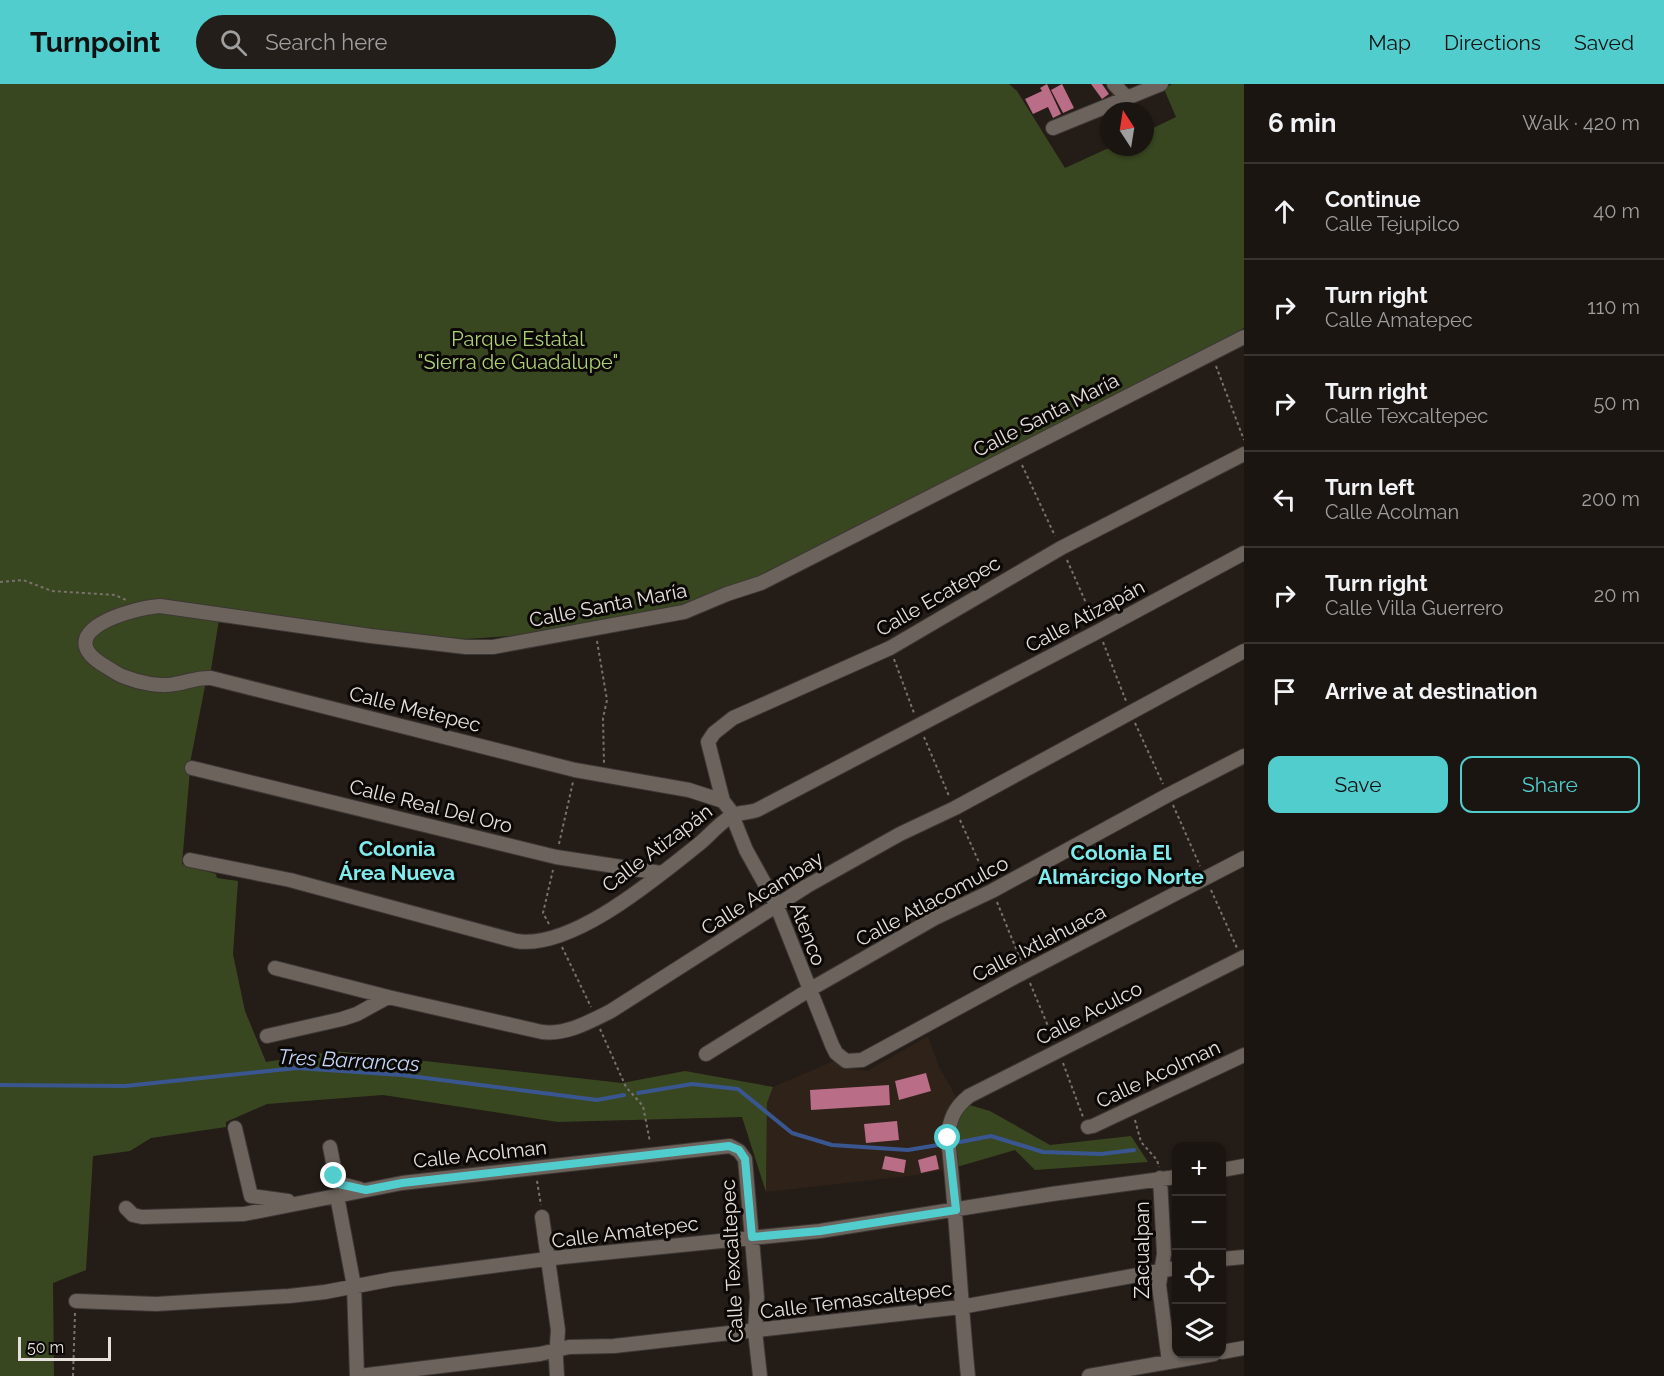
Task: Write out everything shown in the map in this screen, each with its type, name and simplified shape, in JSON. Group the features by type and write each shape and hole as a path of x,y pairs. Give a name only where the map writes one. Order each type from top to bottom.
{"street":[{"path":"1114,84 1126,97"},
{"path":"1053,128 1161,84"},
{"name":"Calle Santa María","path":"88,652 86,646 89,634 97,625 136,609 160,606 466,647 493,647 684,612 761,583 1244,337"},
{"name":"Calle Ecatepec","path":"723,801 708,742 714,733 733,718 890,648 1061,548 1244,454"},
{"name":"Calle Atizapán","path":"190,860 290,880 516,941 529,943 556,937 610,909 662,873 733,815 757,810 1244,553"},
{"name":"Calle Acambay","path":"275,968 388,997 552,1033 575,1028 596,1019 660,980 776,904 900,834 955,808 1244,651"},
{"name":"Calle Metepec","path":"88,652 91,657 124,677 144,682 175,684 202,677 212,678 575,770 689,790 723,801"},
{"name":"Calle Atlacomulco","path":"706,1054 809,990 935,918 992,891 1244,756"},
{"name":"Calle Real Del Oro","path":"192,768 556,857 662,873"},
{"path":"723,801 733,815"},
{"name":"Atenco","path":"733,815 746,850 776,904 836,1053 851,1062"},
{"name":"Calle Ixtlahuaca","path":"851,1062 867,1057 1244,858"},
{"name":"Calle Aculco","path":"956,1210 948,1138 949,1127 956,1109 969,1096 1244,957"},
{"path":"267,1036 342,1019 357,1014 388,997"},
{"name":"Calle Acolman","path":"1088,1127 1244,1055"},
{"path":"235,1128 251,1196 295,1204"},
{"name":"Calle Acolman","path":"126,1208 133,1215 142,1217 244,1214 402,1183 723,1145 736,1148"},
{"path":"330,1147 337,1183 366,1190"},
{"name":"Calle Texcaltepec","path":"736,1148 745,1159 758,1297 755,1331 760,1376"},
{"path":"1226,1169 1244,1166"},
{"name":"Calle Amatepec","path":"76,1301 156,1304 289,1296 393,1279 820,1231 1172,1178"},
{"name":"Zacualpan","path":"1160,1179 1164,1254 1159,1285 1168,1362"},
{"path":"337,1196 354,1286 358,1376"},
{"path":"956,1210 961,1307 968,1376"},
{"path":"542,1217 550,1260 558,1330 557,1376"},
{"path":"1226,1259 1244,1257"},
{"name":"Calle Temascaltepec","path":"358,1376 556,1351 569,1347 614,1346 961,1307 1172,1269"},
{"path":"1226,1351 1244,1348"},
{"path":"1089,1376 1188,1358"}],"path":[{"path":"1212,355 1244,440"},
{"path":"0,582 23,580 52,591 115,595 131,603 136,609"},
{"path":"595,629 607,700 603,718 604,775"},
{"path":"575,770 543,914 569,959 626,1088 643,1106 652,1154"},
{"path":"1026,972 1088,1127"},
{"name":"Zacualpan","path":"1132,1108 1140,1139 1157,1160 1160,1179"},
{"path":"535,1168 542,1217"},
{"path":"74,1376 76,1301"}],"shaded area":[{"path":"928,1036 939,1067 959,1102 950,1169 918,1175 766,1192 767,1103 773,1087 838,1059 841,1067 867,1071"}],"green space":[{"name":"Parque Estatal \"Sierra de Guadalupe\"","path":"0,84 1009,84 1017,91 1065,168 1100,152 1100,156 1154,156 1154,128 1176,117 1164,89 1172,84 1244,84 1244,328 1151,381 799,562 722,590 703,600 541,634 466,639 354,628 221,607 210,676 207,676 191,758 182,864 216,874 217,878 238,881 233,954 245,1011 266,1062 335,1051 622,1083 685,1071 773,1087 767,1103 766,1192 742,1117 558,1122 383,1095 267,1104 226,1122 226,1127 151,1138 130,1151 93,1156 86,1270 53,1283 54,1376 0,1376"},
{"path":"959,1102 990,1111 1050,1145 1131,1136 1148,1162 1035,1170 1015,1150 950,1169"}],"building":[{"path":"1047,84 1061,114 1053,118 1048,107 1033,114 1025,99 1042,91 1040,88"},
{"path":"1062,84 1074,108 1063,113 1051,90"},
{"path":"1091,84 1102,84 1109,94 1102,99"},
{"path":"926,1073 931,1091 899,1100 895,1081"},
{"path":"889,1085 890,1105 811,1110 810,1090"},
{"path":"897,1121 899,1140 866,1143 864,1124"},
{"path":"936,1155 939,1169 921,1173 918,1160"},
{"path":"885,1156 906,1160 904,1173 882,1169"}],"waterway":[{"name":"Tres Barrancas","path":"0,1085 125,1086 297,1068 402,1075 597,1100 624,1095"},
{"name":"Tres Barrancas","path":"638,1093 692,1084 738,1089 792,1133 832,1145 908,1150 938,1145"},
{"name":"Tres Barrancas","path":"960,1142 991,1136 1043,1152 1101,1154 1134,1150"}],"district":[{"name":"Colonia Área Nueva","path":"397,860"},
{"name":"Colonia El Almárcigo Norte","path":"1121,864"}],"route":[{"path":"334,1176 339,1184 366,1190 402,1183 723,1145 736,1148 745,1159 752,1237 820,1231 956,1210 948,1138"}]}
